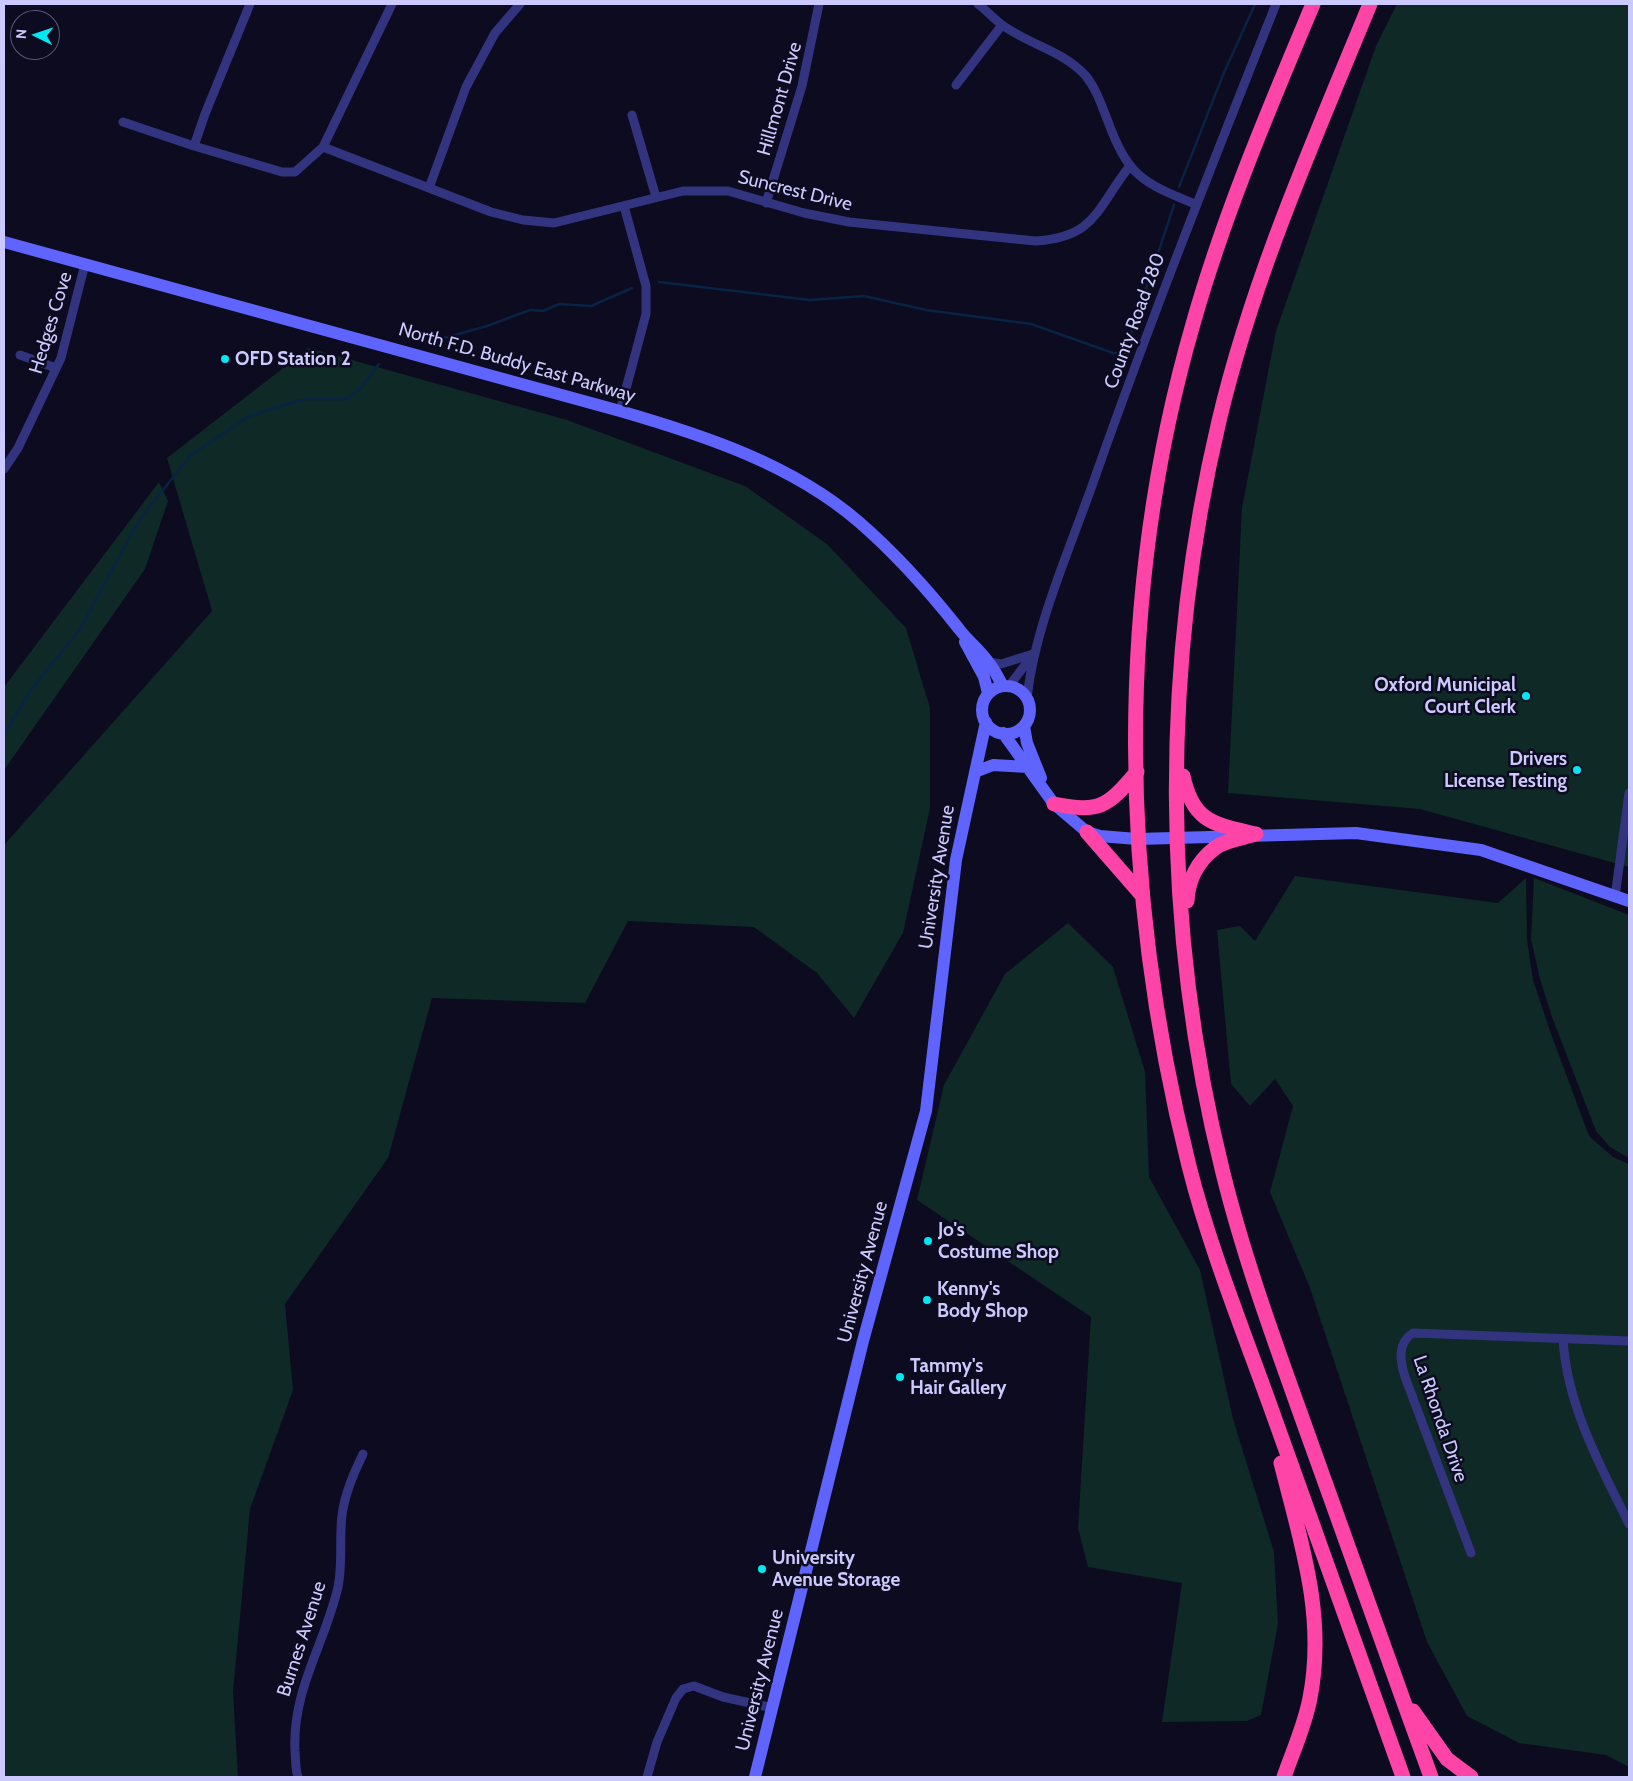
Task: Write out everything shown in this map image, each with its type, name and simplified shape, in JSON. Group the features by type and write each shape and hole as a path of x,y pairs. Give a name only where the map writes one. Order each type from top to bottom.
{"highway":[{"path":"1313,4 1218,240 1192,328 1166,435 1143,583 1136,692 1137,838 1151,981 1168,1075 1188,1162 1222,1273 1403,1777"},
{"path":"1370,4 1254,296 1219,420 1199,524 1183,636 1177,747 1178,836 1185,949 1191,1004 1204,1087 1223,1173 1248,1261 1431,1777"},
{"path":"1177,747 1188,795 1198,813 1215,825 1256,834"},
{"path":"1054,804 1079,809 1105,804 1117,796 1137,772"},
{"path":"1086,832 1141,894"},
{"path":"1185,949 1187,889 1192,874 1216,847 1256,834"},
{"path":"1261,1382 1315,1606 1316,1654 1310,1698 1284,1777"},
{"path":"1400,1690 1447,1759 1471,1777"}],"street":[{"path":"194,146 205,114 250,4"},
{"path":"123,122 194,146 282,172 295,172 323,147 392,4"},
{"path":"429,188 466,87 495,33 520,4"},
{"name":"Hillmont Drive","path":"766,203 802,86 819,4"},
{"path":"978,4 1002,25 1064,57 1085,75 1098,95 1116,144 1129,167 1155,188 1195,204"},
{"name":"County Road 280","path":"1033,654 1107,444 1195,204 1276,4"},
{"path":"956,85 1002,25"},
{"path":"632,115 656,197"},
{"name":"Suncrest Drive","path":"323,147 492,212 531,221 554,223 683,191 728,191 766,203 849,222 1022,240 1058,239 1076,232 1096,217 1112,189 1129,167"},
{"path":"620,411 646,314 646,286 624,206"},
{"name":"North F.D. Buddy East Parkway","path":"4,242 620,411 718,442 768,464 817,492 857,520 890,550 945,610 960,631"},
{"name":"Hedges Cove","path":"4,469 18,448 56,368 86,264"},
{"path":"20,355 56,368"},
{"path":"960,631 989,662 1006,686 1016,688 1027,698"},
{"path":"960,631 984,676 988,693 982,707 986,722 1001,733 1054,804 1086,832 1100,836 1137,838 1356,833 1481,850 1629,902"},
{"path":"989,662 1002,664 1033,654"},
{"path":"988,693 1006,686 1033,654"},
{"path":"1033,654 1027,698 1030,712 1024,726 1027,743 1042,786"},
{"name":"University Avenue","path":"755,1777 864,1341 926,1111 956,860 986,722"},
{"path":"1001,733 1010,733 1024,726"},
{"name":"University Avenue","path":"975,772 1001,733"},
{"path":"975,772 993,765 1028,767"},
{"path":"1615,896 1629,793"},
{"name":"La Rhonda Drive","path":"1471,1553 1405,1377 1401,1347 1405,1338 1413,1333 1629,1341"},
{"path":"1562,1339 1569,1388 1576,1409 1629,1524"},
{"name":"Burnes Avenue","path":"298,1777 295,1738 296,1711 308,1670 336,1592 342,1548 342,1516 350,1480 363,1454"},
{"path":"647,1777 657,1742 676,1698 683,1690 694,1686 724,1697 773,1708"}],"green space":[{"path":"1397,4 1629,4 1629,867 1420,809 1228,793 1242,508 1276,331 1376,46"},
{"path":"309,348 567,420 745,486 827,544 906,628 930,708 930,808 903,933 854,1018 817,973 754,927 628,921 585,1003 432,998 388,1158 285,1304 293,1390 250,1509 233,1692 238,1777 4,1777 4,845 212,611 167,458"},
{"path":"159,482 168,501 145,569 4,770 4,687"},
{"path":"1295,876 1498,903 1526,878 1527,940 1533,980 1550,1031 1589,1136 1613,1157 1629,1164 1629,1767 1606,1755 1519,1743 1467,1716 1427,1642 1310,1288 1270,1192 1293,1106 1275,1079 1250,1106 1231,1084 1217,930 1240,926 1255,941"},
{"path":"1534,878 1629,915 1629,1158 1610,1147 1596,1131 1552,1017 1540,979 1531,939"},
{"path":"1068,923 1113,967 1145,1072 1149,1177 1200,1270 1233,1419 1274,1552 1278,1624 1261,1715 1247,1721 1162,1722 1182,1583 1088,1567 1078,1528 1091,1317 917,1200 944,1085 1005,974"}],"waterway":[{"path":"1179,187 1223,75 1255,4"},
{"path":"659,282 810,300 864,296 926,310 1031,324 1113,353 1121,353 1126,349 1174,205"},
{"path":"426,343 487,326 530,310 543,311 559,304 591,306 632,288"},
{"path":"4,735 30,691 80,629 139,520 191,455 249,416 305,399 347,399 360,389 379,364"}],"place":[{"name":"OFD Station 2","path":"225,359"},
{"name":"Oxford Municipal Court Clerk","path":"1526,696"},
{"name":"Drivers License Testing","path":"1577,770"},
{"name":"Jo's Costume Shop","path":"928,1241"},
{"name":"Kenny's Body Shop","path":"927,1300"},
{"name":"Tammy's Hair Gallery","path":"900,1377"},
{"name":"University Avenue Storage","path":"762,1569"}]}
